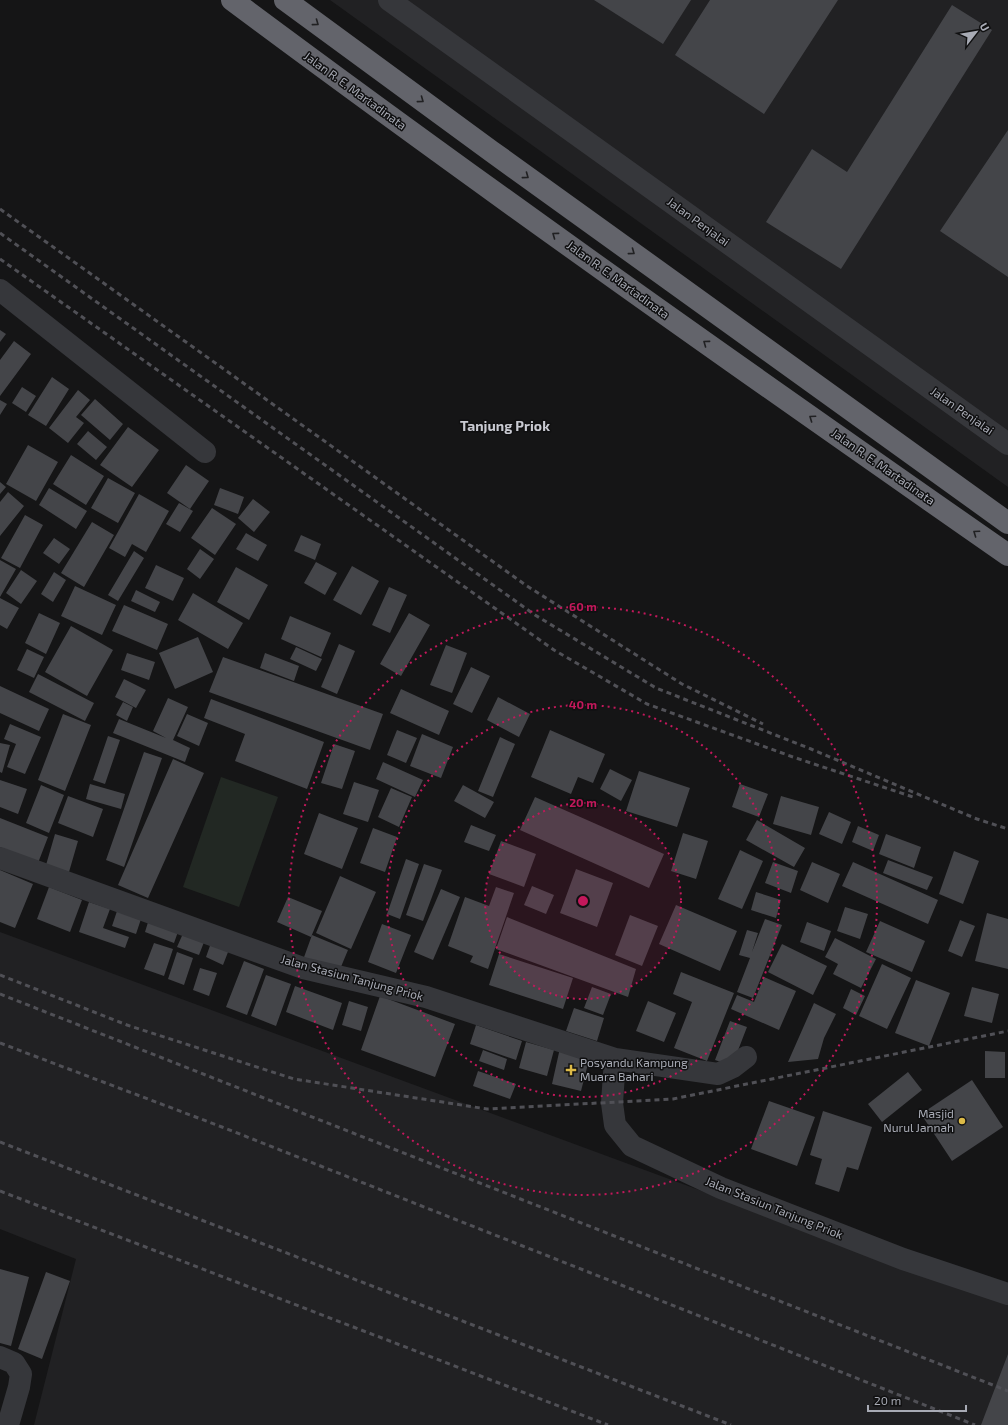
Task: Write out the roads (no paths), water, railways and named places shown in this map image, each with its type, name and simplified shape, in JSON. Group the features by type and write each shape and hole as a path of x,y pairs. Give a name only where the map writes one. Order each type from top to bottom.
{"highway":[{"name":"Jalan R. E. Martadinata","path":"232,0 337,78 738,366 1008,555"},
{"path":"285,0 504,160 1008,523"}],"street":[{"name":"Jalan Penjalai","path":"389,0 1008,444"},
{"path":"0,290 205,452"},
{"name":"Jalan Stasiun Tanjung Priok","path":"0,858 303,968 426,997 615,1059 718,1074 733,1067 746,1057"},
{"name":"Jalan Stasiun Tanjung Priok","path":"615,1059 612,1103 615,1125 632,1146 721,1188 896,1256 1008,1294"},
{"path":"0,1357 14,1363 21,1374 19,1387 8,1425"}],"railway":[{"path":"0,209 527,586 682,684 763,724"},
{"path":"0,233 535,615 656,688 811,749 977,819 1008,829"},
{"path":"0,259 554,650 647,704 793,757 913,797"},
{"path":"0,975 127,1025 294,1079 487,1109 673,1099 1008,1031"},
{"path":"0,994 1008,1391"},
{"path":"0,1043 222,1127 975,1425"},
{"path":"0,1142 731,1425"},
{"path":"0,1191 608,1425"}],"place":[{"name":"Posyandu Kampung Muara Bahari","path":"571,1070"},
{"name":"Masjid Nurul Jannah","path":"962,1121"}],"district":[{"name":"Tanjung Priok","path":"505,426"}]}
